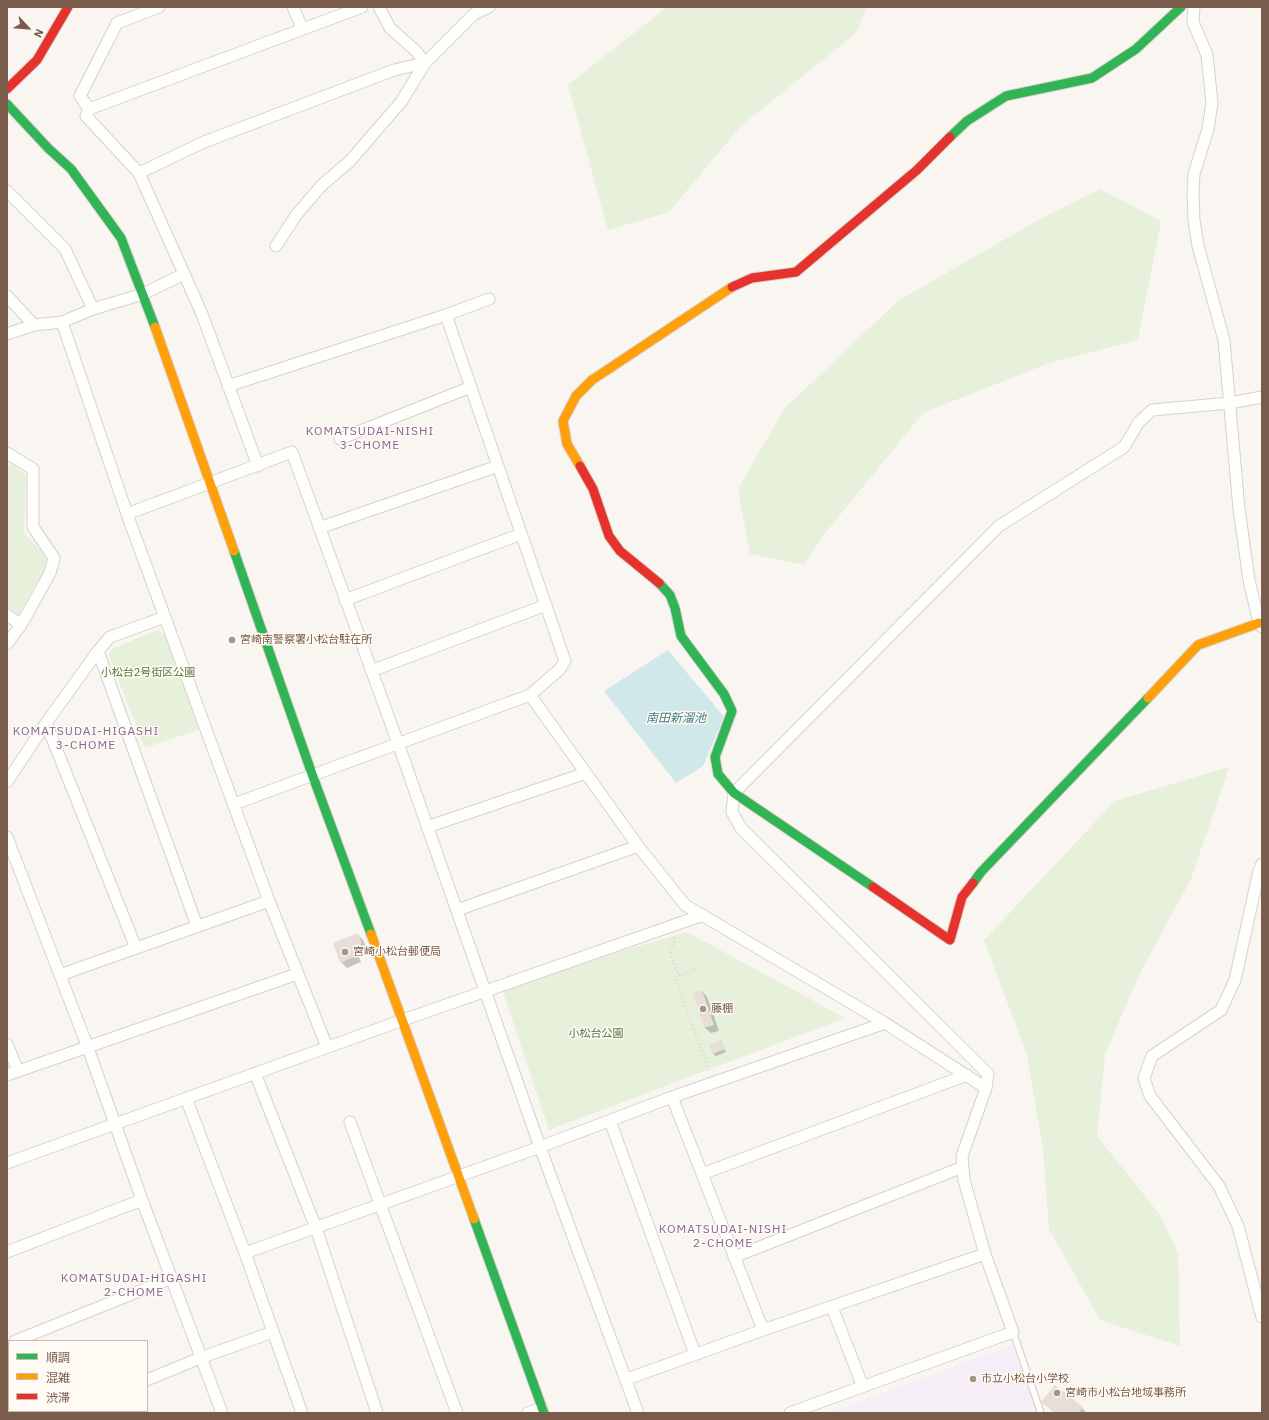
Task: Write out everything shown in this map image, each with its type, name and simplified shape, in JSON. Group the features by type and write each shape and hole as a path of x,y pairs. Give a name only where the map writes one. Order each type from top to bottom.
{"street":[{"path":"7,89 37,60 68,7"},
{"path":"89,109 80,96 117,23 159,7"},
{"path":"294,7 302,28"},
{"path":"258,466 202,314 139,173 86,116 89,109 302,28 362,7"},
{"path":"379,7 390,28 416,51 425,63"},
{"path":"276,246 297,214 322,185 350,161 401,102 425,63 474,14 489,7"},
{"path":"1181,7 1136,49 1092,78 1006,96 967,121 917,170 796,272 783,275 752,278 727,289 592,380 576,396 563,421 567,444 593,489 609,536 620,551 640,569 664,587 670,595 685,643 724,694 732,711 715,757 718,774 734,793 950,940 962,897 981,872 1198,645 1260,625 1249,580 1239,509 1224,340 1198,246 1194,220 1194,174 1208,129 1212,103 1207,55 1192,22 1194,7"},
{"path":"139,173 204,142 394,70 425,63"},
{"path":"7,104 48,148 71,169 106,215 121,238 143,294 312,774 403,1020 543,1410 528,1413"},
{"path":"7,191 64,249 93,309"},
{"path":"7,334 34,325 62,322 93,309 143,294 184,274"},
{"path":"7,296 34,325"},
{"path":"228,386 446,315 490,298"},
{"path":"234,804 530,695 560,669 565,661 446,315"},
{"path":"62,322 127,514 164,617 269,901 327,1047"},
{"path":"340,439 471,387"},
{"path":"790,1413 1013,1332 985,1254 964,1180 962,1156 986,1088 988,1074 741,828 732,812 734,793 998,526 1124,446 1139,422 1152,410 1230,403 1262,397"},
{"path":"127,514 292,452 398,744 540,1148 627,1379 638,1413"},
{"path":"7,453 33,469 33,526 54,558 50,573 21,625 7,644"},
{"path":"319,528 498,466"},
{"path":"345,600 521,534"},
{"path":"371,671 546,605"},
{"path":"7,615 21,625"},
{"path":"7,782 46,723 98,651 110,637 164,617"},
{"path":"98,651 197,926"},
{"path":"530,695 638,846 685,905 885,1023 986,1088"},
{"path":"46,723 136,948"},
{"path":"427,827 586,773"},
{"path":"7,837 88,1048 200,1358 222,1413"},
{"path":"457,910 638,846"},
{"path":"1262,864 1259,871 1235,980 1220,1010 1152,1056 1144,1078 1150,1096 1219,1186 1238,1226 1259,1293 1262,1317"},
{"path":"60,975 269,901"},
{"path":"7,1163 327,1047 703,915"},
{"path":"7,1075 297,974"},
{"path":"245,1253 540,1148 672,1097 885,1023"},
{"path":"7,1044 18,1071"},
{"path":"255,1073 316,1228 377,1413"},
{"path":"702,1174 967,1075"},
{"path":"672,1097 763,1330"},
{"path":"186,1098 245,1253 302,1413"},
{"path":"610,1121 695,1354"},
{"path":"350,1122 457,1413"},
{"path":"734,1257 963,1167"},
{"path":"7,1252 142,1200"},
{"path":"627,1379 763,1330 985,1254"},
{"path":"17,1340 172,1278"},
{"path":"832,1307 863,1387"},
{"path":"148,1380 200,1358 273,1332"}],"lane":[{"path":"1013,1332 1041,1413"}],"path":[{"path":"670,950 678,976"},
{"path":"699,968 675,977 712,1077"}],"shaded area":[{"name":"市立小松台小学校","path":"1012,1345 1038,1413 829,1413"}],"green space":[{"path":"667,7 866,7 857,32 741,126 669,212 608,230 568,85"},
{"path":"1100,189 1161,221 1138,340 1049,363 923,413 822,537 804,565 750,554 738,489 784,409 898,301 1040,219"},
{"path":"11,462 26,476 24,533 46,556 45,568 18,615 7,606 7,467"},
{"name":"小松台2号街区公園","path":"158,630 165,635 200,729 145,748 109,656 111,649"},
{"path":"1229,767 1191,879 1141,971 1105,1054 1097,1136 1160,1215 1178,1253 1180,1346 1100,1320 1049,1229 1043,1149 1027,1055 984,940 1115,801"},
{"name":"小松台公園","path":"687,932 845,1018 549,1130 501,986"}],"water":[{"name":"南田新溜池","path":"668,650 724,717 703,766 676,783 604,691"}],"building":[{"name":"宮崎小松台郵便局","path":"358,933 362,944 352,947 356,956 340,963 333,943"},
{"name":"藤棚","path":"702,990 714,1025 704,1028 693,993"},
{"path":"721,1040 725,1049 713,1054 709,1045"},
{"name":"宮崎市小松台地域事務所","path":"1055,1385 1083,1407 1078,1413 1055,1413 1041,1402"}],"traffic: fast":[{"path":"950,137 967,121 1006,96 1092,78 1136,49 1181,7"},
{"path":"7,104 48,148 71,169 121,238 155,327"},
{"path":"234,551 312,774 371,934"},
{"path":"659,583 670,595 675,608 681,636 724,694 732,711 715,757 718,774 734,793 873,887"},
{"path":"973,883 981,872 1148,698"},
{"path":"474,1219 544,1413"}],"traffic: slow":[{"path":"580,466 567,444 563,421 576,396 592,380 732,287"},
{"path":"155,327 234,551"},
{"path":"1148,698 1198,645 1259,623"},
{"path":"371,934 474,1219"}],"traffic: jam":[{"path":"7,89 37,60 68,7"},
{"path":"732,287 752,278 796,272 917,170 950,137"},
{"path":"580,466 593,489 609,536 620,551 659,583"},
{"path":"873,887 950,940 962,897 973,883"}],"place":[{"name":"宮崎南警察署小松台駐在所","path":"232,640"},
{"name":"宮崎小松台郵便局","path":"345,952"},
{"name":"藤棚","path":"703,1009"},
{"name":"市立小松台小学校","path":"973,1379"},
{"name":"宮崎市小松台地域事務所","path":"1057,1393"}],"district":[{"name":"KOMATSUDAI-NISHI 3-CHOME","path":"370,439"},
{"name":"KOMATSUDAI-HIGASHI 3-CHOME","path":"86,739"},
{"name":"KOMATSUDAI-NISHI 2-CHOME","path":"723,1237"},
{"name":"KOMATSUDAI-HIGASHI 2-CHOME","path":"134,1286"}]}
